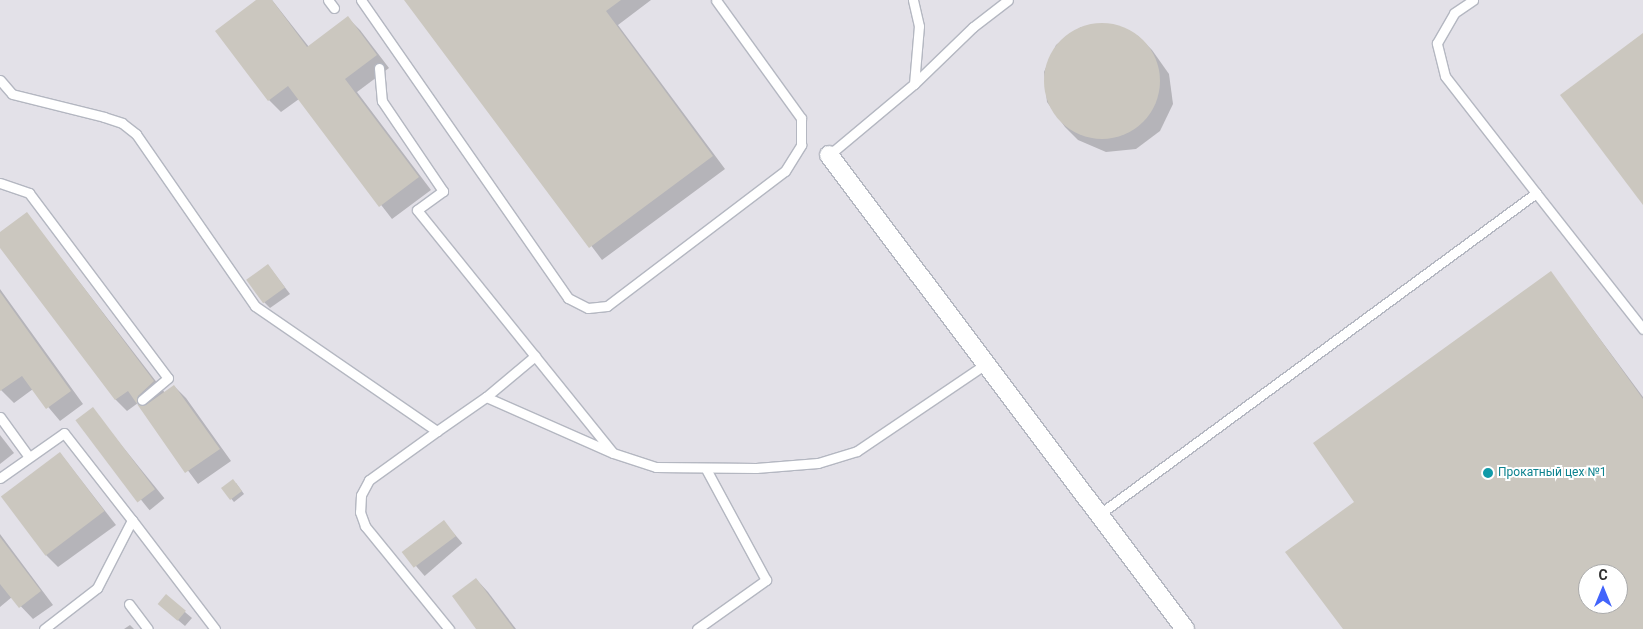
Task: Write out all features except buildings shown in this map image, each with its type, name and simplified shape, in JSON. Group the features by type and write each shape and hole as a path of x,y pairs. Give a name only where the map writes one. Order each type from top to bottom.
{"street":[{"path":"830,155 984,364 1101,514 1185,629"}],"lane":[{"path":"328,0 334,8"},
{"path":"361,0 568,298 588,308 607,306 785,172 801,145 801,118 716,0"},
{"path":"913,0 919,26 914,84"},
{"path":"830,155 914,84 973,27 1008,0"},
{"path":"1473,0 1454,13 1437,42 1445,76 1643,329"},
{"path":"379,68 382,101 443,191 417,210 613,454"},
{"path":"0,80 12,94 104,117 122,123 136,134 255,306 437,431"},
{"path":"0,183 29,193 168,378 142,400"},
{"path":"1101,514 1536,193"},
{"path":"449,629 365,526 360,512 361,494 368,480 486,397 535,356"},
{"path":"486,397 613,454 656,467 706,469 818,463 857,451 984,364"},
{"path":"0,417 29,457"},
{"path":"0,478 64,433 215,629"},
{"path":"697,629 766,580 706,469"},
{"path":"44,629 97,588 132,520"},
{"path":"129,604 148,629"}],"shaded area":[{"path":"0,0 1643,0 1643,629 0,629"}],"place":[{"name":"Прокатный цех №1","path":"1488,473"}]}
